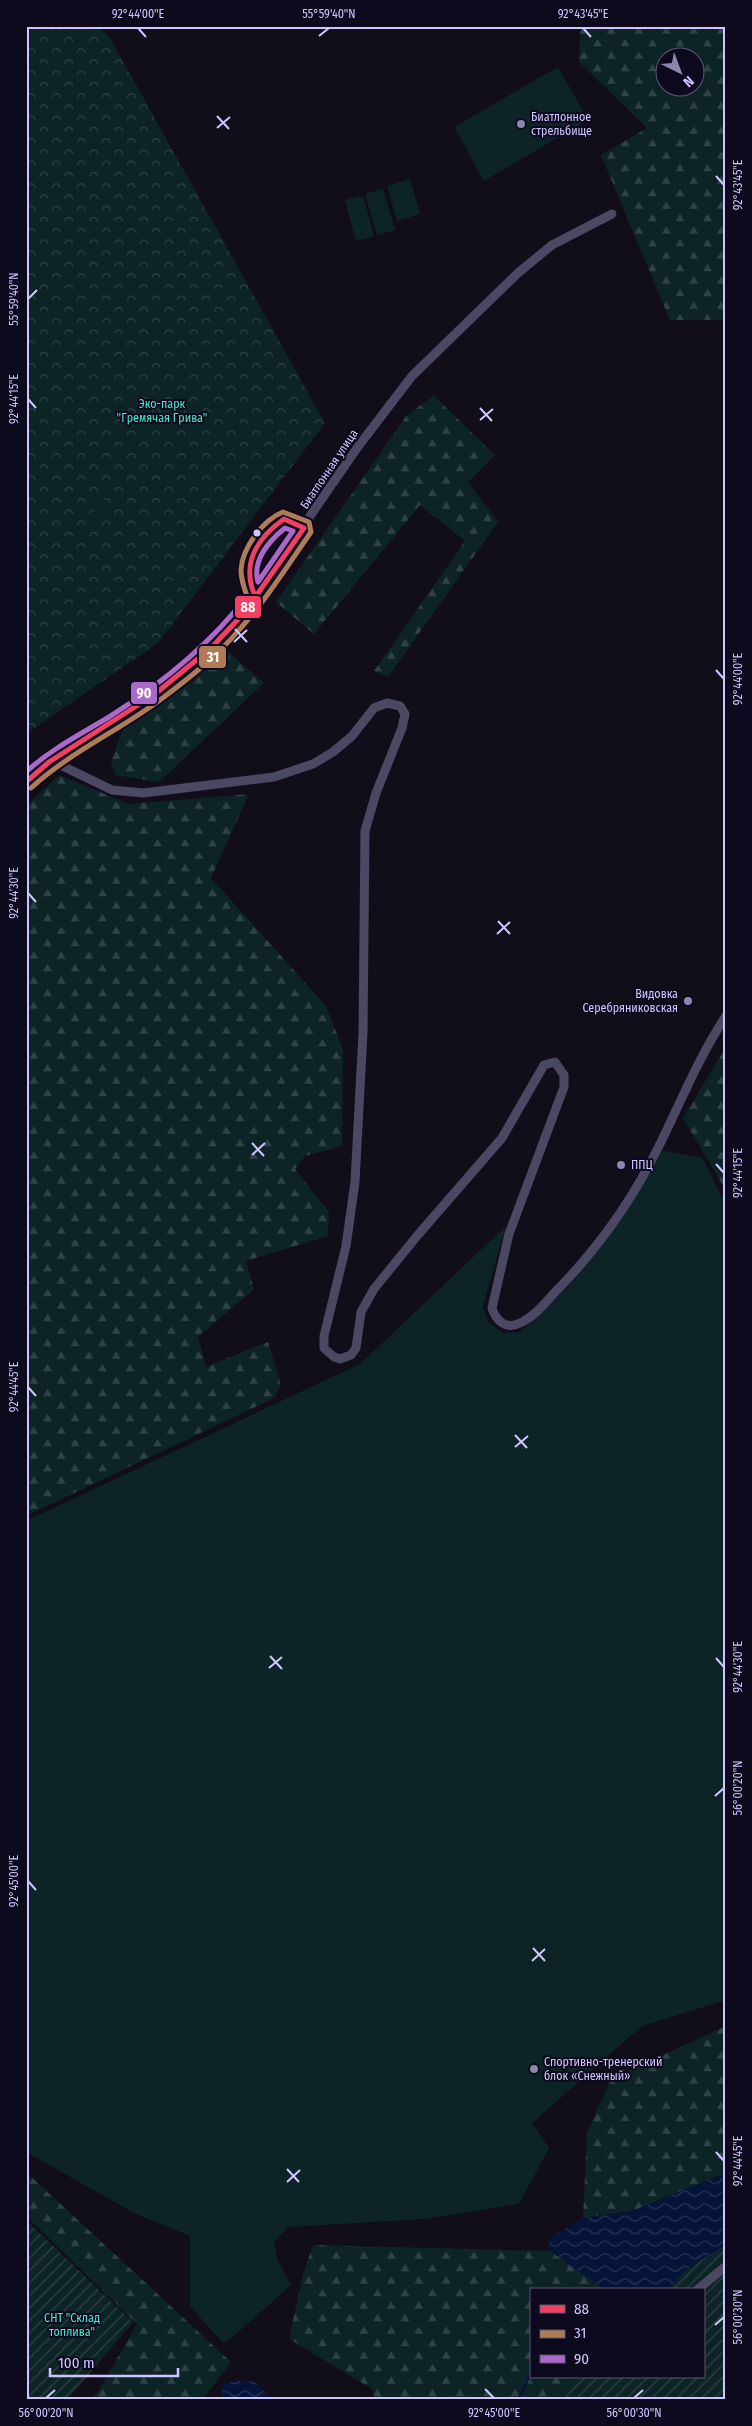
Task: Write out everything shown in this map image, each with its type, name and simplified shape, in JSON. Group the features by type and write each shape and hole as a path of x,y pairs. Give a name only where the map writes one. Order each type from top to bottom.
{"street":[{"name":"Биатлонная улица","path":"26,782 52,761 128,714 201,658 235,624 357,448 412,376 518,273 552,244 612,214"},
{"path":"52,761 112,790 143,793 274,777 313,764 332,752 352,736 374,708 387,703 400,706 405,714 402,728 376,793 365,831 363,1033 355,1182 346,1246 324,1336 324,1348 334,1357 340,1359 351,1355 356,1348 361,1312 374,1289 502,1138 544,1065 556,1062 564,1075 564,1087 509,1234 492,1308 494,1315 503,1324 508,1326 514,1326 523,1322 536,1313 568,1279 594,1247 641,1178 657,1149 698,1062 726,1016"},
{"path":"699,2288 726,2266"}],"green space":[{"name":"Эко-парк \"Гремячая Грива\"","path":"26,26 98,26 110,38 325,423 158,643 33,729 26,736"},
{"path":"580,26 726,26 726,320 670,320 601,155 647,128 579,62"},
{"name":"Биатлонное стрельбище","path":"558,67 588,120 484,181 454,127"},
{"path":"410,179 420,214 397,221 387,186"},
{"path":"383,189 395,230 377,235 365,194"},
{"path":"363,196 374,236 356,241 345,200"},
{"path":"434,396 495,455 468,482 498,522 388,677 374,671 465,541 420,505 314,634 276,602 407,415"},
{"path":"103,497 112,514 100,520 91,503"},
{"path":"224,648 264,683 159,782 115,775 111,763 123,728"},
{"path":"59,775 129,804 249,794 211,878 326,1006 343,1050 342,1146 305,1156 295,1169 329,1212 328,1236 246,1261 254,1289 198,1337 206,1367 268,1342 281,1385 274,1398 26,1516 26,806"},
{"path":"726,1047 726,1191 683,1118"},
{"path":"663,1151 702,1157 726,1206 726,2000 642,2026 532,2123 549,2148 519,2204 424,2219 288,2227 274,2242 277,2259 291,2285 227,2342 222,2342 190,2306 190,2236 136,2214 26,2152 26,1521 360,1364 506,1226 483,1306 488,1322 503,1333 520,1332 566,1288 611,1231"},
{"path":"726,2026 726,2173 632,2211 583,2218 587,2133 611,2079"},
{"path":"26,2172 231,2362 202,2400 91,2400 99,2390 137,2324 26,2216"},
{"name":"СНТ \"Склад топлива\"","path":"26,2220 133,2322 67,2400 26,2400"},
{"path":"726,2244 726,2400 564,2400 575,2378 704,2378 704,2288 669,2288 684,2271"},
{"path":"313,2245 550,2251 603,2288 530,2288 530,2378 575,2378 564,2400 375,2400 372,2389 289,2339 303,2274"}],"water":[{"path":"726,2173 726,2244 684,2271 669,2288 603,2288 550,2251 549,2239 583,2218 632,2211"},
{"path":"234,2381 254,2381 274,2400 223,2400 221,2385"}],"waterway":[{"path":"518,2400 530,2375"}],"transit line":[{"name":"31","path":"31,788 77,753 160,700 221,649 268,595 311,532 309,522 283,512 268,521 261,528 249,544 242,562 242,577 247,596"},
{"name":"88","path":"26,782 49,762 155,694 211,648 244,613 304,528 284,519 274,526 259,543 254,553 250,573 255,596"},
{"name":"90","path":"285,528 293,531 258,582 257,566 263,552 285,528"},
{"name":"90","path":"26,772 56,749 109,717 166,677 201,647 233,614 247,596"}],"place":[{"name":"Биатлонное стрельбище","path":"521,124"},
{"name":"Видовка Серебряниковская","path":"688,1001"},
{"name":"ППЦ","path":"621,1165"},
{"name":"Спортивно-тренерский блок «Снежный»","path":"534,2069"}]}
